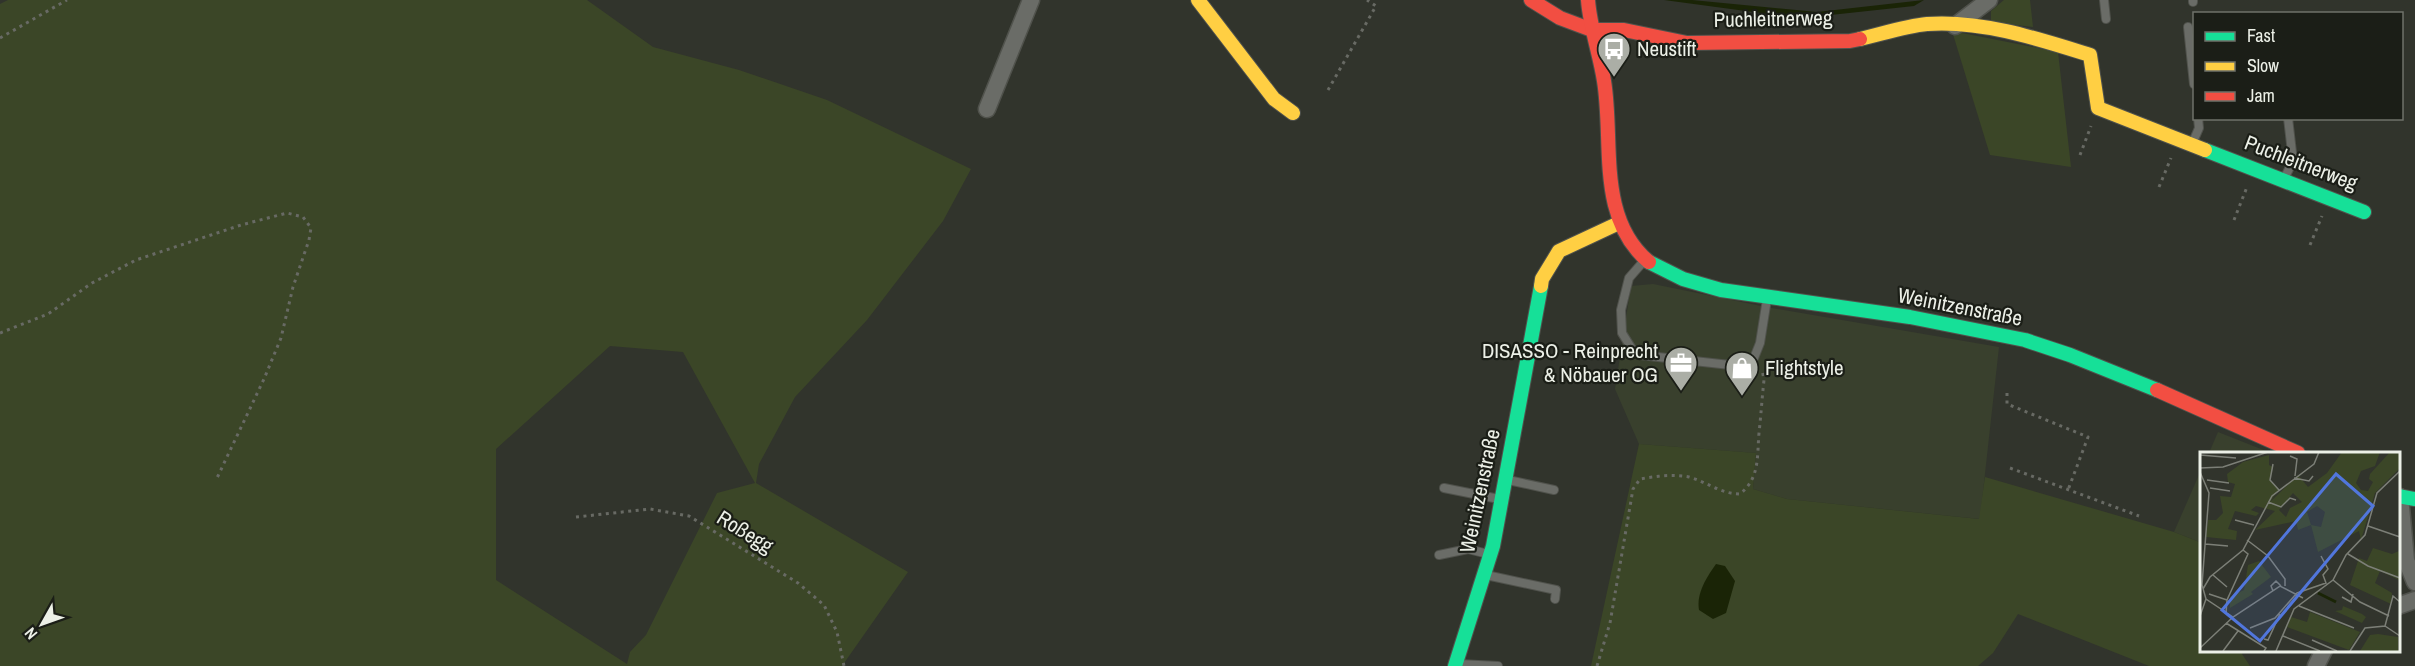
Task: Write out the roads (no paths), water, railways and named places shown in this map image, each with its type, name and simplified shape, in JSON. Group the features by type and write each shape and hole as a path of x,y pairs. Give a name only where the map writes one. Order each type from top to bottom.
{"street":[{"path":"987,109 1031,0"},
{"path":"1198,0 1274,99 1293,113"},
{"path":"1531,0 1560,18 1592,30"},
{"name":"Weinitzenstraße","path":"1588,0 1610,124 1613,202 1620,223 1636,251 1663,270 1686,279 1742,294 1944,322 2034,343 2128,378 2296,452"},
{"path":"1955,26 1989,0"},
{"name":"Puchleitnerweg","path":"1592,30 1624,30 1687,43 1850,41 1927,24 1982,27 2044,41 2090,56 2098,108 2364,212"},
{"name":"Weinitzenstraße","path":"1455,665 1490,554 1542,279 1559,251 1620,223"},
{"path":"2404,497 2406,560 2415,582"},
{"path":"2400,605 2415,600"},
{"path":"2316,666 2324,651"}],"lane":[{"path":"2104,0 2106,19"},
{"path":"2188,27 2193,74"},
{"path":"2185,142 2199,128 2198,120"},
{"path":"2284,180 2293,161 2288,120"},
{"path":"1646,259 1629,278 1621,310 1622,333 1632,349 1640,355 1739,366 1754,358 1767,298"},
{"path":"1505,480 1554,490"},
{"path":"1444,488 1502,500"},
{"path":"1439,555 1468,549 1490,554"},
{"path":"1484,574 1556,590 1555,599"},
{"path":"1455,665 1498,666"}],"place":[{"name":"Neustift","path":"1614,78"},
{"name":"DISASSO - Reinprecht & Nöbauer OG","path":"1681,392"},
{"name":"Flightstyle","path":"1742,397"}]}
